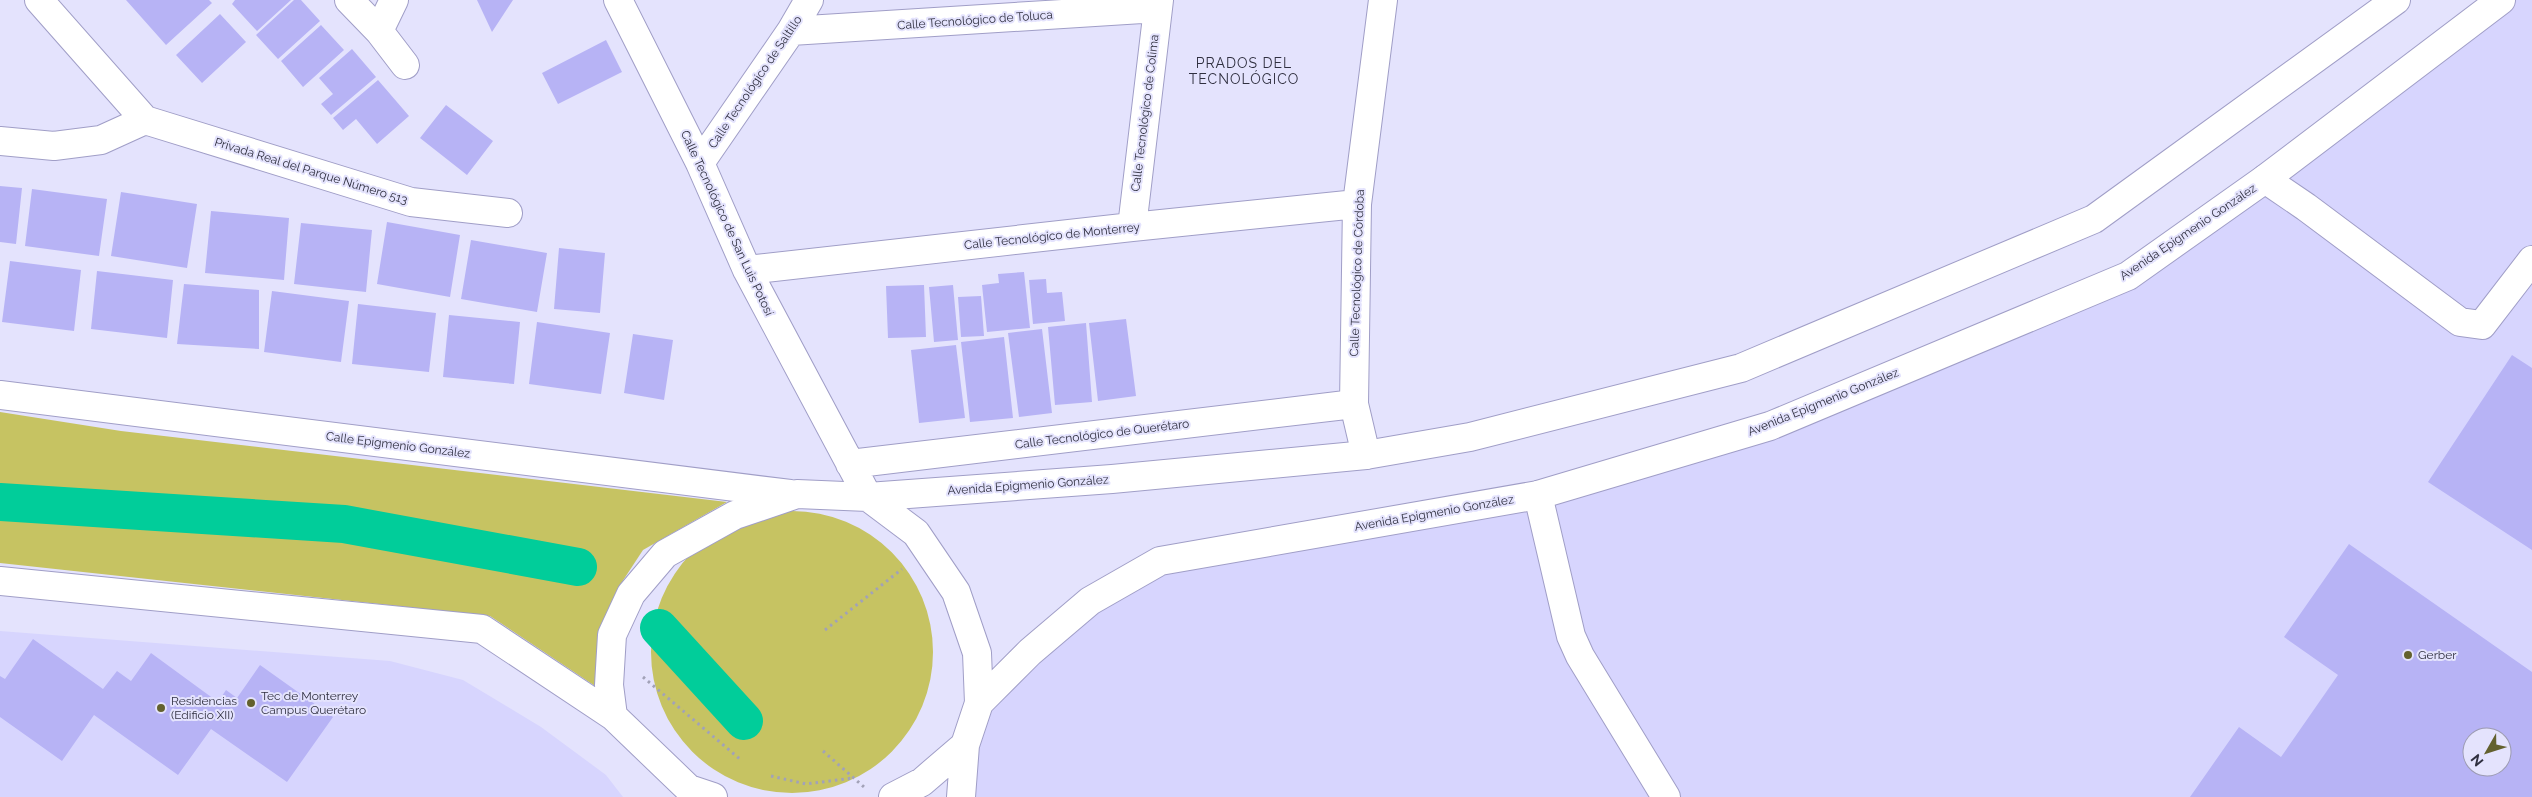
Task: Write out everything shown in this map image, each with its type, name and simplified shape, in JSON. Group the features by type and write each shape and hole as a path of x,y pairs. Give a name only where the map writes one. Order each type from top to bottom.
{"main road":[{"path":"0,141 54,146 102,140 145,120 39,0"},
{"path":"349,0 379,31 406,65"},
{"path":"379,31 394,0"},
{"name":"Calle Tecnológico de San Luis Potosí","path":"618,0 700,163 747,270 868,497"},
{"name":"Calle Tecnológico de Saltillo","path":"700,163 791,31 809,0"},
{"name":"Calle Tecnológico de Córdoba","path":"1366,455 1354,404 1357,204 1383,0"},
{"name":"Avenida Epigmenio González","path":"868,497 1112,479 1366,455 1470,437 1741,368 2094,220 2396,0"},
{"name":"Avenida Epigmenio González","path":"979,703 1030,652 1090,601 1160,561 1538,495 1770,426 2128,276 2265,180 2501,0"},
{"name":"Calle Tecnológico de Toluca","path":"791,31 1159,4"},
{"name":"Calle Tecnológico de Colima","path":"1132,227 1159,4"},
{"name":"Privada Real del Parque Número 513","path":"145,120 411,202 508,213"},
{"path":"2265,180 2306,207 2460,322 2482,325 2532,260"},
{"name":"Calle Tecnológico de Monterrey","path":"747,270 1357,204"},
{"name":"Calle Epigmenio González","path":"0,395 796,494 868,497"},
{"name":"Calle Tecnológico de Querétaro","path":"850,464 1354,404"},
{"path":"612,716 610,667 612,635 631,594 665,554 735,515 796,494"},
{"path":"1538,495 1571,636 1577,650 1666,797"},
{"path":"868,497 916,533 956,592 977,653 979,703 965,745 961,797"},
{"path":"0,581 482,629 612,716 698,794"},
{"path":"880,794 922,782 965,745"}],"path":[{"path":"610,667 632,668 741,760"},
{"path":"823,751 854,778 880,794"},
{"path":"771,776 806,784 854,778"}],"shaded area":[{"path":"2501,0 2532,0 2532,797 961,797 979,703 1160,561 1365,525 1771,426 2128,276"},
{"path":"0,412 121,431 727,502 643,550 622,582 599,629 595,686 490,616 0,563"},
{"path":"792,511 819,514 846,522 870,535 892,552 909,574 922,598 930,625 933,652 930,679 922,706 909,730 892,752 870,769 846,782 819,790 792,793 765,790 738,782 714,769 692,752 675,730 662,706 654,679 651,652 654,625 662,598 675,574 692,552 714,535 738,522 765,514"},
{"name":"Tec de Monterrey Campus Querétaro","path":"0,631 390,661 463,680 541,727 606,775 623,797 0,797"}],"building":[{"path":"126,0 209,0 212,3 166,45"},
{"path":"235,0 291,0 257,31 232,4"},
{"path":"294,0 301,0 320,21 278,59 256,35"},
{"path":"477,0 513,0 492,32"},
{"path":"220,14 246,42 202,83 176,55"},
{"path":"321,25 344,50 303,87 281,61"},
{"path":"606,40 622,72 558,104 542,73"},
{"path":"352,49 376,77 331,115 321,104 333,94 319,78"},
{"path":"378,80 409,116 377,144 356,119 343,130 333,118"},
{"path":"446,105 493,141 467,175 420,138"},
{"path":"0,186 22,188 16,244 0,242"},
{"path":"32,189 107,199 99,256 25,246"},
{"path":"121,192 197,204 187,268 111,256"},
{"path":"211,211 289,218 284,280 205,273"},
{"path":"387,222 460,235 450,297 377,284"},
{"path":"301,223 372,230 366,292 294,284"},
{"path":"471,240 547,253 537,312 461,299"},
{"path":"559,248 605,253 600,313 554,309"},
{"path":"10,261 81,270 74,331 2,322"},
{"path":"97,271 173,280 167,338 91,329"},
{"path":"1024,272 1030,328 987,332 982,285 999,283 998,274"},
{"path":"1046,279 1047,293 1062,292 1065,321 1033,324 1029,280"},
{"path":"184,284 259,290 259,349 177,344"},
{"path":"924,285 926,337 888,338 886,286"},
{"path":"953,285 958,340 934,342 929,287"},
{"path":"272,291 349,301 341,362 264,352"},
{"path":"981,296 984,336 961,337 958,297"},
{"path":"358,304 436,313 429,372 352,364"},
{"path":"449,315 520,322 514,384 443,377"},
{"path":"1126,319 1136,396 1098,401 1089,323"},
{"path":"537,322 610,333 601,394 529,384"},
{"path":"1086,323 1092,402 1055,405 1048,327"},
{"path":"1042,329 1052,413 1019,417 1008,333"},
{"path":"633,334 673,340 664,400 624,393"},
{"path":"1004,337 1013,418 970,422 961,342"},
{"path":"956,345 965,418 919,423 911,350"},
{"path":"2512,355 2532,368 2532,550 2428,482"},
{"name":"Gerber","path":"2349,544 2532,672 2532,797 2190,797 2239,727 2281,757 2338,675 2284,637"},
{"name":"Residencias (Edificio XII)","path":"33,639 103,689 117,671 131,681 151,653 218,702 226,690 237,698 260,665 333,717 287,782 211,729 178,775 94,715 62,761 0,717 0,676 5,679"}],"waterway":[{"path":"0,502 344,524 578,567"},
{"path":"659,628 744,721"}],"place":[{"name":"Gerber","path":"2408,655"},
{"name":"Tec de Monterrey Campus Querétaro","path":"251,703"},
{"name":"Residencias (Edificio XII)","path":"161,708"}],"district":[{"name":"PRADOS DEL TECNOLÓGICO","path":"1244,72"}]}
